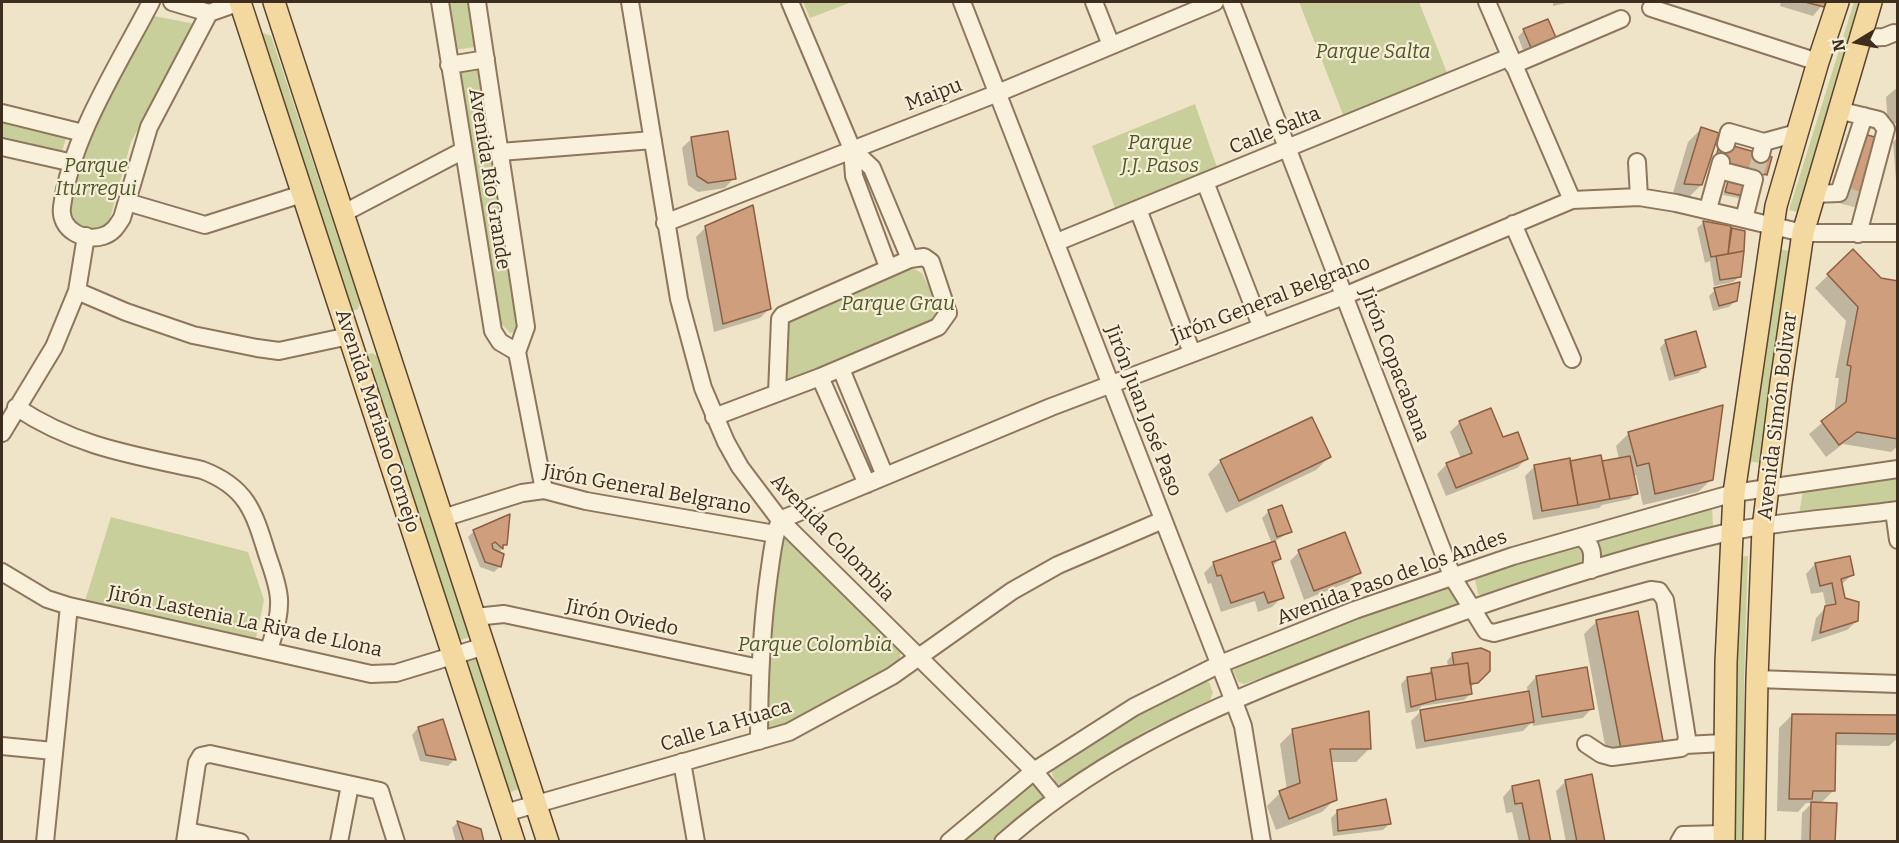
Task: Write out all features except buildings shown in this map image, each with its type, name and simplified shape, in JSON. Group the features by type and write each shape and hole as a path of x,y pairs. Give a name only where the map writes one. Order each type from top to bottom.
{"main road":[{"name":"Avenida Simón Bolivar","path":"1724,838 1724,743 1734,493 1775,217 1797,133 1838,2"},
{"name":"Avenida Simón Bolivar","path":"1755,842 1757,680 1766,488 1803,233 1871,2"},
{"path":"242,7 263,20 275,5"},
{"name":"Avenida Mariano Cornejo","path":"275,5 548,842"},
{"name":"Avenida Mariano Cornejo","path":"242,7 514,842"},
{"path":"367,309 379,322 377,340 369,344 348,333 358,310 367,309"}],"street":[{"path":"150,2 83,133 73,163 62,209 67,228 76,234 102,237 114,230 122,218 149,127 209,13"},
{"path":"172,2 209,13 242,7"},
{"name":"Avenida Río Grande","path":"440,2 462,151 493,331 500,342 517,352"},
{"name":"Avenida Río Grande","path":"477,2 526,327 517,352 544,490"},
{"name":"Avenida Colombia","path":"630,2 665,223 686,333 714,417 740,467 778,527 920,657 1034,771 1057,799"},
{"path":"790,2 852,149 854,176 888,267"},
{"name":"Jirón Juan José Paso","path":"962,2 1233,699 1242,726 1262,842"},
{"path":"1094,2 1111,45"},
{"name":"Maipu","path":"665,223 998,93 1215,2"},
{"name":"Jirón Copacabana","path":"1231,2 1453,578 1471,608 1486,631 1494,633 1651,590 1659,591 1665,600 1687,738 1685,745"},
{"path":"1487,2 1572,200"},
{"path":"1651,8 1818,62"},
{"name":"Calle Salta","path":"1057,243 1288,148 1622,19"},
{"path":"1859,38 1884,37 1894,33"},
{"path":"449,65 486,59"},
{"path":"1838,110 1879,120 1886,129 1863,202 1858,234"},
{"path":"2,113 83,133"},
{"path":"1814,194 1841,194 1864,116"},
{"path":"1726,144 1729,132 1763,148 1797,133"},
{"path":"500,152 653,140"},
{"path":"2,147 73,163"},
{"path":"852,149 872,168 910,259"},
{"path":"344,213 462,151"},
{"path":"1637,162 1639,197"},
{"path":"1708,209 1720,166 1755,176 1775,217"},
{"path":"1744,219 1755,176"},
{"path":"1206,182 1262,326"},
{"path":"127,202 205,225 302,194"},
{"name":"Jirón General Belgrano","path":"443,518 522,493 544,490 586,501 778,527 885,476 1109,385 1344,296 1572,200 1639,197 1708,209 1744,219 1775,217 1803,233 1898,233"},
{"path":"1138,209 1192,353"},
{"path":"1513,224 1572,359"},
{"path":"2,433 54,347 77,291 86,236"},
{"path":"714,417 841,369 938,327 948,313 931,262 924,257 910,259 783,315 780,320 777,393"},
{"path":"77,291 126,312 193,335 257,348 279,351 348,333"},
{"path":"841,369 885,476"},
{"path":"820,377 867,484"},
{"path":"16,407 62,434 84,443 202,470 221,477 234,487 248,501 276,582 278,614 269,650"},
{"name":"Avenida Paso de los Andes","path":"949,842 1034,771 1134,707 1220,664 1355,610 1513,556 1734,493 1898,470"},
{"path":"1003,842 1096,770 1184,721 1233,699 1471,608 1591,570 1731,532 1896,511 1898,540"},
{"name":"Calle La Huaca","path":"505,813 783,734 818,718 920,657 1012,591 1058,565 1163,520"},
{"path":"759,741 759,668 764,608 778,527"},
{"path":"1580,537 1587,541 1592,550 1591,570"},
{"name":"Jirón Lastenia La Riva de Llona","path":"2,572 47,599 69,606 371,674 396,674 484,646"},
{"path":"45,842 69,606"},
{"name":"Jirón Oviedo","path":"475,617 504,614 759,668"},
{"path":"1757,680 1898,684"},
{"path":"1586,744 1601,754 1612,757 1681,748 1685,745 1724,743"},
{"path":"2,746 53,752"},
{"path":"240,842 186,836 197,763 201,756 210,754 380,791 396,842"},
{"path":"682,762 696,842"},
{"path":"339,842 350,785"},
{"path":"1679,842 1683,835 1724,838"}],"green space":[{"path":"447,2 469,2 475,47 454,50"},
{"path":"803,2 852,2 810,18"},
{"name":"Parque Salta","path":"1299,2 1419,2 1448,75 1344,117"},
{"path":"1854,2 1861,2 1797,212 1789,210"},
{"name":"Parque Iturregui","path":"149,15 195,24 131,142 109,222 99,227 88,228 66,221 74,167"},
{"path":"244,26 271,36 360,303 358,309 345,313"},
{"path":"481,66 520,327 516,332 510,333 500,322 459,70"},
{"name":"Parque J.J. Pasos","path":"1195,104 1217,167 1115,208 1092,146"},
{"path":"2,119 67,134 60,159 2,146"},
{"path":"1780,249 1789,251 1760,463 1748,461"},
{"name":"Parque Grau","path":"914,269 922,273 936,306 934,318 929,323 790,381 784,375 787,319 904,270"},
{"path":"372,353 377,356 470,637 447,644 359,357"},
{"path":"1897,477 1897,500 1799,515 1803,490"},
{"path":"1712,506 1713,526 1706,532 1483,596 1478,594 1475,580 1477,576 1520,560"},
{"path":"111,517 248,552 264,600 256,638 84,604"},
{"name":"Parque Colombia","path":"785,539 792,542 901,650 899,664 772,732 762,725 774,546"},
{"path":"1748,556 1744,682 1744,841 1734,842 1733,683 1739,557"},
{"path":"1445,585 1452,587 1458,604 1454,610 1244,684 1238,682 1233,670 1237,666"},
{"path":"476,652 519,789 497,797 452,661"},
{"path":"1200,681 1209,682 1213,693 1210,700 1147,730 1062,786 1056,783 1052,774 1053,766 1106,731"},
{"path":"1028,783 1035,784 1043,793 1042,801 990,841 959,842"}],"tunnel":[{"path":"1756,172 1761,154"},
{"path":"1843,194 1859,200"}]}
